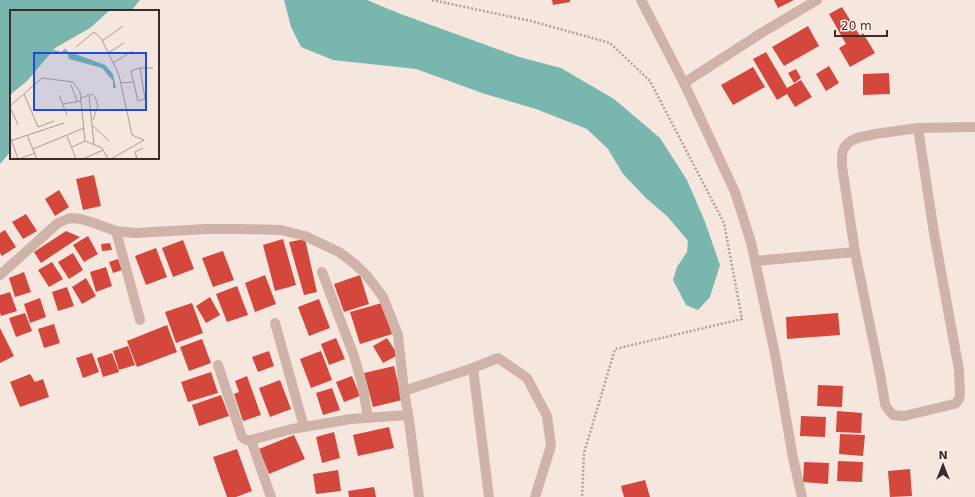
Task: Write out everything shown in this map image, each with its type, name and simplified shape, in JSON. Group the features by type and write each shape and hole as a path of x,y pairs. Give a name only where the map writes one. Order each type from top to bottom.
{"street":[{"path":"641,0 684,83 735,192 751,242 775,354 793,458 802,497"},
{"path":"684,83 763,32 817,0"},
{"path":"918,128 934,234 959,370 960,394 956,403 904,416 893,414 885,404 856,252 842,166 843,150 851,141 875,134 918,128 975,127"},
{"path":"0,275 58,223 70,218 81,219 116,231 135,233 207,229 280,230 305,236 339,252 355,264 368,277 383,297 398,335 404,391 419,497"},
{"path":"116,231 140,320"},
{"path":"755,261 856,252"},
{"path":"322,272 354,356 362,384 368,418"},
{"path":"275,323 304,427"},
{"path":"404,391 498,358 527,378 547,416 551,446 535,497"},
{"path":"218,365 242,437 246,440 292,429 351,419 408,415"},
{"path":"473,368 489,497"},
{"path":"251,440 271,497"}],"path":[{"path":"432,0 531,21 610,43 650,81 724,223 742,319 615,349 584,453 582,497"}],"water":[{"path":"0,0 140,0 132,10 10,10 10,152 0,164"},
{"path":"284,0 367,0 398,13 519,57 561,68 614,99 660,138 687,180 705,222 720,265 710,297 698,310 686,305 673,280 677,267 687,252 688,241 668,217 646,198 623,174 608,149 587,129 536,109 485,94 416,69 333,60 301,47 291,27"}],"building":[{"path":"552,0 570,0 570,2 553,5"},
{"path":"774,0 794,0 778,8"},
{"path":"842,7 860,36 863,33 875,53 850,67 839,48 846,44 829,14"},
{"path":"808,26 819,46 784,66 772,47"},
{"path":"766,52 787,88 801,80 812,97 795,107 787,94 777,100 753,59"},
{"path":"829,66 839,83 826,91 816,74"},
{"path":"753,67 765,87 733,105 721,85"},
{"path":"796,69 801,78 794,83 788,73"},
{"path":"889,73 890,94 863,95 863,74"},
{"path":"94,175 101,206 83,210 76,179"},
{"path":"59,190 69,207 55,216 45,199"},
{"path":"26,214 37,231 23,239 12,222"},
{"path":"5,230 16,247 2,256 0,253 0,233"},
{"path":"66,231 80,237 41,263 34,252"},
{"path":"88,236 98,254 84,262 73,245"},
{"path":"283,239 296,285 275,291 263,245"},
{"path":"305,239 317,292 304,295 289,242"},
{"path":"183,240 194,269 173,277 162,248"},
{"path":"110,243 112,250 102,251 101,244"},
{"path":"156,248 167,277 146,285 135,256"},
{"path":"223,251 234,280 213,287 202,258"},
{"path":"73,253 83,270 69,279 58,262"},
{"path":"118,259 122,270 113,273 109,262"},
{"path":"52,262 63,279 49,287 38,270"},
{"path":"106,267 112,286 96,292 90,272"},
{"path":"24,272 31,292 15,297 9,278"},
{"path":"265,275 276,304 255,312 245,283"},
{"path":"360,275 369,304 344,312 334,284"},
{"path":"86,278 96,296 82,304 72,287"},
{"path":"237,286 248,315 227,322 216,294"},
{"path":"67,287 74,306 58,311 52,292"},
{"path":"10,292 17,311 1,316 0,295"},
{"path":"210,297 220,315 206,323 196,306"},
{"path":"40,298 46,317 30,323 24,304"},
{"path":"319,299 330,328 309,336 298,307"},
{"path":"192,303 203,333 176,343 165,312"},
{"path":"382,303 392,334 360,344 350,312"},
{"path":"25,313 32,331 16,337 9,318"},
{"path":"838,313 840,335 787,339 786,317"},
{"path":"54,324 60,343 44,348 38,329"},
{"path":"167,325 177,352 137,367 127,341"},
{"path":"0,328 14,356 0,363"},
{"path":"336,338 345,359 329,365 321,344"},
{"path":"387,338 398,355 383,363 373,346"},
{"path":"202,339 211,363 189,371 180,347"},
{"path":"128,346 135,365 119,370 113,351"},
{"path":"269,351 274,366 258,372 252,357"},
{"path":"321,351 332,380 311,388 300,359"},
{"path":"92,353 99,372 83,378 76,358"},
{"path":"112,353 119,372 103,377 97,358"},
{"path":"394,366 402,400 373,407 364,373"},
{"path":"211,372 218,393 188,402 181,382"},
{"path":"30,374 35,382 43,379 49,397 20,407 10,382"},
{"path":"247,376 261,415 243,421 234,394 239,392 235,381"},
{"path":"352,376 360,396 344,402 336,382"},
{"path":"280,380 291,409 270,417 259,388"},
{"path":"818,385 843,386 842,407 817,406"},
{"path":"332,388 340,410 323,415 316,393"},
{"path":"221,395 229,416 199,426 192,405"},
{"path":"837,411 862,413 861,433 836,432"},
{"path":"801,416 826,417 825,437 800,436"},
{"path":"389,427 394,448 358,456 353,435"},
{"path":"334,432 340,458 322,463 316,437"},
{"path":"840,434 865,435 863,456 839,454"},
{"path":"294,435 305,459 269,474 259,449"},
{"path":"237,449 252,491 236,497 227,497 213,457"},
{"path":"838,461 863,462 862,482 837,481"},
{"path":"804,462 829,463 828,484 803,482"},
{"path":"910,469 912,496 890,497 888,471"},
{"path":"338,470 341,491 316,494 313,474"},
{"path":"645,480 650,497 624,497 621,486"},
{"path":"374,487 376,497 349,497 348,491"}]}
